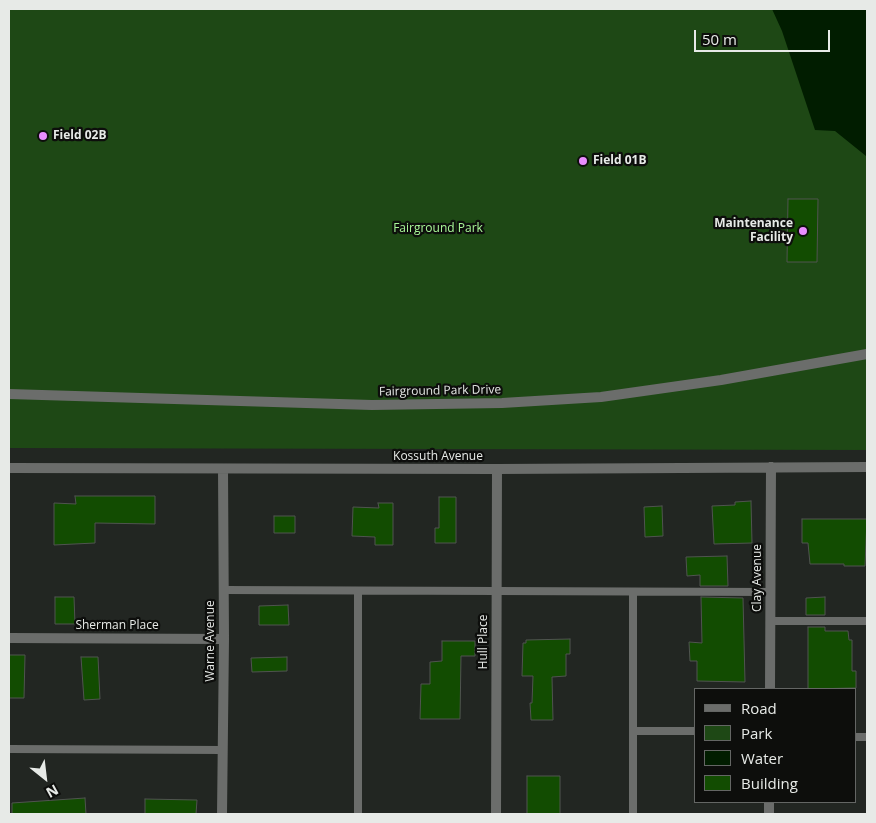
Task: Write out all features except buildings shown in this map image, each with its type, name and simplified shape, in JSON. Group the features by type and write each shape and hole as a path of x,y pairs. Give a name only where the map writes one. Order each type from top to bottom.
{"street":[{"name":"Fairground Park Drive","path":"9,394 372,405 502,403 601,397 722,380 867,354"},
{"name":"Clay Avenue","path":"770,688 771,467"},
{"name":"Kossuth Avenue","path":"9,468 497,469 867,467"},
{"name":"Warne Avenue","path":"222,814 223,469"},
{"name":"Hull Place","path":"496,814 497,469"},
{"name":"Sherman Place","path":"9,638 224,639"}],"lane":[{"path":"224,590 769,592"},
{"path":"358,591 358,814"},
{"path":"633,592 633,814"},
{"path":"771,621 867,621"},
{"path":"633,731 694,731"},
{"path":"9,750 223,750"}],"green space":[{"name":"Fairground Park","path":"9,9 867,9 867,450 9,448"}],"water":[{"path":"772,9 867,9 867,167 866,156 835,131 815,130 782,31"}],"place":[{"name":"Field 02B","path":"43,136"},
{"name":"Field 01B","path":"583,161"},
{"name":"Maintenance Facility","path":"803,231"}]}
